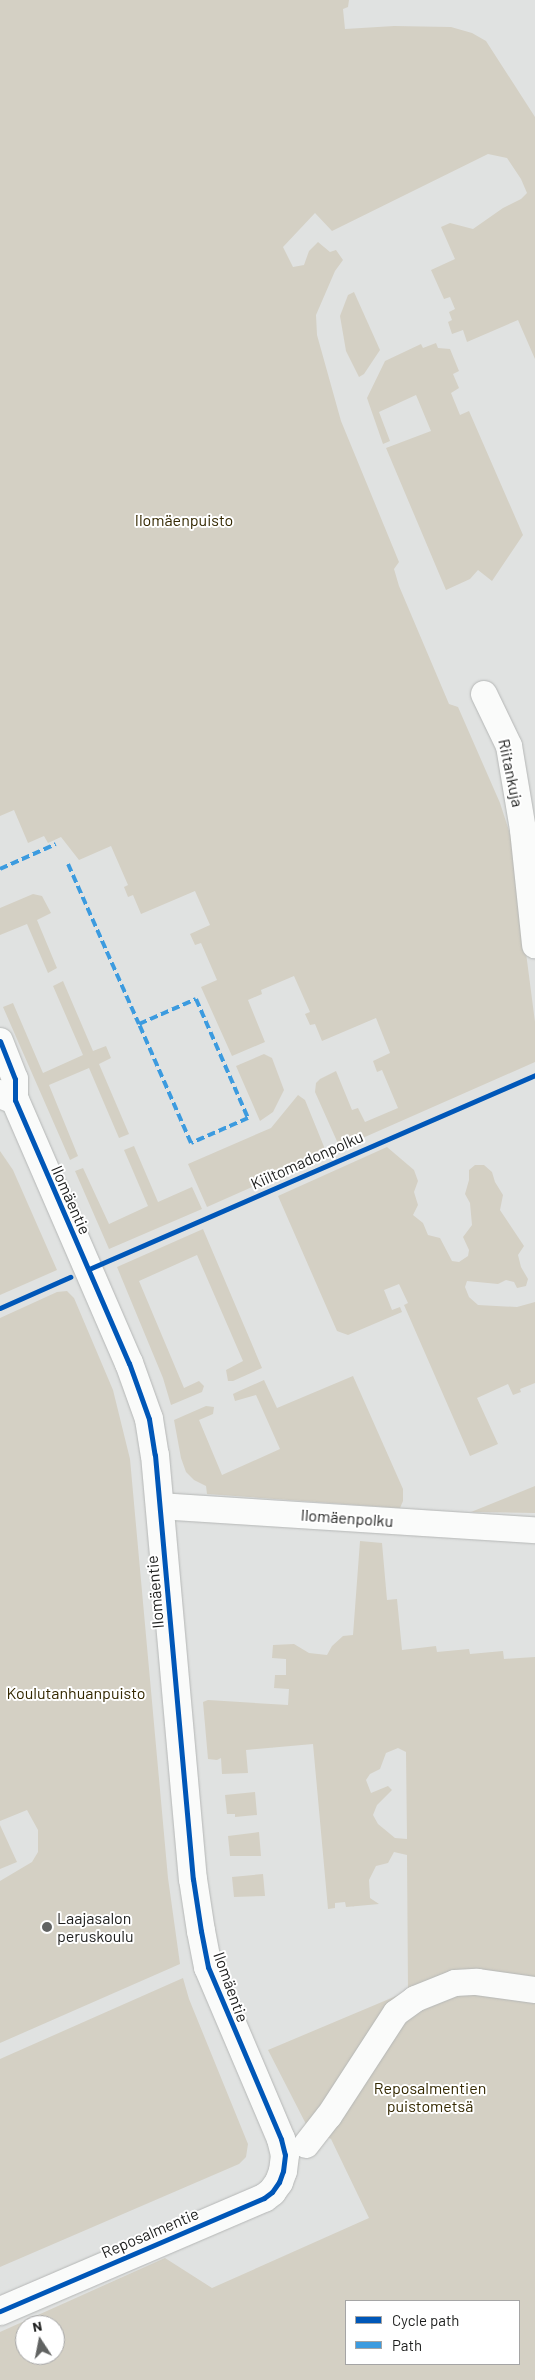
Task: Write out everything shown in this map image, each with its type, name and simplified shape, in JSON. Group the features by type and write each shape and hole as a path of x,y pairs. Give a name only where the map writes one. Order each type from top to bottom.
{"street":[{"name":"Riitankuja","path":"484,694 509,746 523,830 535,946"},
{"name":"Ilomäentie","path":"0,1040 15,1079 7,1097 140,1390 149,1419 160,1506 193,1879 208,1968 296,2150"},
{"name":"Ilomäenpolku","path":"160,1506 535,1530"},
{"name":"Reposalmentie","path":"0,2311 264,2198 272,2192 296,2150 329,2116 396,2013 415,1999 455,1983 477,1982 535,1990"}],"green space":[{"name":"Ilomäenpuisto","path":"0,0 349,0 348,7 343,9 345,29 394,26 451,27 472,33 486,41 535,117 535,359 518,320 467,342 463,330 452,334 448,322 452,320 449,312 455,309 450,297 444,299 431,270 455,259 441,227 450,223 473,229 503,208 521,199 527,193 521,179 507,158 488,154 332,231 315,213 283,247 293,267 304,265 309,251 318,242 330,252 336,250 343,260 335,271 316,315 317,335 341,421 399,562 394,569 399,586 449,704 458,707 500,803 511,837 535,1022 535,1062 340,1148 315,1092 316,1083 320,1079 336,1071 352,1110 358,1108 365,1122 398,1108 382,1070 377,1072 373,1061 390,1053 376,1018 322,1041 315,1024 310,1025 305,1014 310,1012 294,976 261,990 262,994 248,1000 265,1042 232,1056 201,987 217,980 201,943 195,945 190,934 210,925 195,891 141,914 133,895 128,897 124,887 128,885 111,846 79,860 61,837 48,843 44,836 28,843 14,810 0,816"},
{"path":"354,292 380,350 364,374 359,377 346,351 340,316 348,295"},
{"path":"436,343 438,348 450,349 459,371 453,374 459,388 451,393 460,415 469,411 523,535 492,581 478,570 470,579 446,590 386,448 431,431 416,395 379,412 390,441 383,444 367,398 385,361 421,344 423,348"},
{"path":"33,894 42,896 51,913 37,920 57,968 48,973 27,924 0,935 0,908"},
{"path":"63,981 93,1051 106,1046 111,1058 99,1064 129,1134 119,1138 89,1068 49,1085 78,1156 70,1160 3,1007 13,1003 43,1073 83,1055 53,986"},
{"path":"264,1054 272,1058 284,1090 273,1112 260,1121 236,1066"},
{"path":"298,1095 305,1100 327,1154 207,1207 188,1164 271,1128"},
{"path":"134,1146 158,1202 192,1187 202,1209 109,1249 75,1171 83,1168 109,1224 148,1206 124,1150"},
{"path":"387,1147 414,1170 418,1181 414,1192 418,1205 413,1215 423,1223 428,1235 440,1238 452,1261 459,1262 468,1256 469,1250 463,1237 472,1225 470,1203 465,1194 469,1180 469,1170 475,1165 484,1165 492,1172 495,1182 503,1195 500,1210 524,1246 518,1255 521,1267 528,1279 526,1286 517,1288 514,1282 506,1280 498,1284 467,1281 465,1287 469,1297 478,1305 517,1307 535,1302 535,1383 520,1389 521,1392 513,1395 508,1384 477,1398 498,1444 470,1456 404,1305 408,1303 399,1284 384,1290 392,1310 400,1307 402,1312 348,1335 337,1331 278,1196"},
{"path":"0,1151 13,1170 57,1270 0,1295"},
{"path":"203,1229 262,1368 233,1381 228,1381 226,1370 243,1361 197,1255 139,1281 184,1388 199,1381 204,1386 202,1392 171,1405 163,1378 117,1267"},
{"name":"Koulutanhuanpuisto","path":"67,1291 74,1298 113,1390 130,1459 168,1878 180,1964 0,2043 0,1881 32,1862 38,1852 38,1830 27,1810 0,1821 0,1318 57,1292"},
{"path":"353,1376 403,1489 403,1501 400,1508 207,1494 206,1486 194,1480 186,1472 181,1458 174,1420 206,1406 214,1407 213,1414 199,1420 222,1475 280,1449 256,1395 235,1401 233,1394 264,1380 277,1408"},
{"path":"535,1486 535,1513 471,1512"},
{"name":"Reposalmentien puistometsä","path":"360,1541 382,1543 387,1600 397,1599 402,1650 436,1646 437,1652 469,1649 470,1654 503,1651 504,1659 535,1657 535,2380 0,2380 0,2332 15,2325 15,2365 65,2365 65,2315 38,2315 165,2258 212,2288 369,2218 331,2139 308,2128 268,2050 408,1991 407,1855 394,1852 388,1863 376,1866 369,1880 370,1898 379,1904 346,1907 345,1902 335,1903 335,1908 328,1909 313,1744 246,1750 248,1773 222,1774 221,1758 217,1760 208,1759 203,1702 208,1700 288,1705 289,1689 274,1688 275,1675 286,1675 286,1659 272,1658 273,1645 294,1644 309,1653 327,1655 332,1646 343,1636 353,1635","holes":["398,1748 406,1752 407,1839 395,1838 378,1824 373,1815 377,1805 392,1790 388,1786 371,1793 366,1780 370,1774 380,1769 386,1753"]},
{"path":"255,1792 257,1815 235,1817 235,1814 227,1814 225,1795"},
{"path":"0,1825 17,1862 0,1869"},
{"path":"259,1832 261,1856 230,1856 228,1836"},
{"path":"263,1874 265,1896 234,1897 232,1877"},
{"path":"183,1978 189,1999 248,2144 246,2157 239,2164 0,2267 0,2059"}],"marked path":[{"path":"0,869 56,844"},
{"path":"68,864 139,1024 196,999 248,1118 191,1143 139,1024"}],"cycle path":[{"path":"0,1041 15,1079 15,1100 129,1363 149,1419 155,1455 193,1879 201,1931 208,1967 281,2139 285,2155 283,2171 279,2182 272,2192 264,2198 0,2311"},
{"name":"Kiiltomadonpolku","path":"89,1269 535,1075"},
{"path":"0,1308 70,1277"}],"place":[{"name":"Laajasalon peruskoulu","path":"47,1927"}]}
